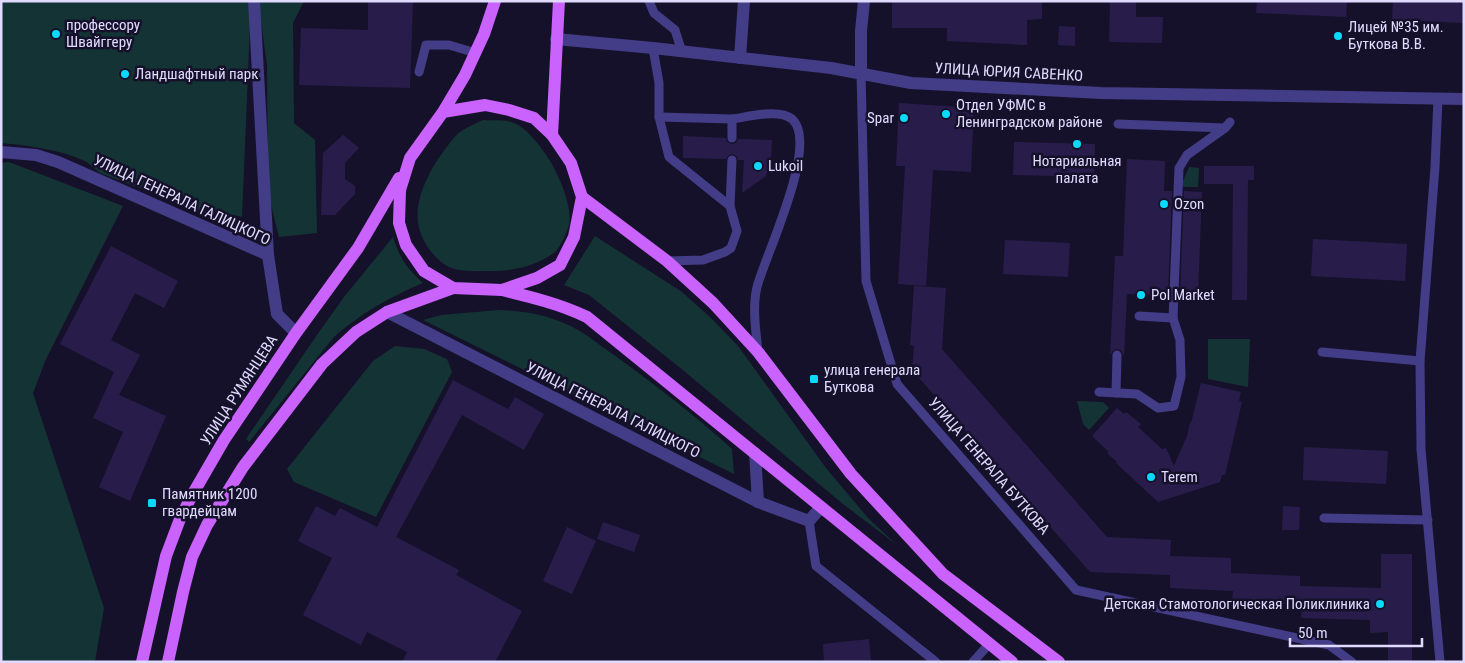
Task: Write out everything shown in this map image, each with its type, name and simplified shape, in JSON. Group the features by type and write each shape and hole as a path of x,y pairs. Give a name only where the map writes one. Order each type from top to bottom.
{"main road":[{"path":"454,288 424,271 406,245 398,223 400,190 410,158 443,112 465,75 484,34 495,1"},
{"path":"552,134 558,1"},
{"path":"443,112 485,105 534,118 552,134 571,163 582,197 574,237 560,265 537,278 502,290"},
{"name":"УЛИЦА РУМЯНЦЕВА","path":"142,662 166,556 180,519 224,440 296,333 358,248 410,158"},
{"path":"582,197 667,261 713,303 758,352 851,474 943,574 1059,662"},
{"path":"168,662 182,592 192,557 207,525 243,467 322,364 356,332 388,312 454,288 502,290 534,297 587,316 1012,662"}],"street":[{"path":"254,1 268,255"},
{"path":"740,58 744,1"},
{"path":"861,73 861,31 864,1"},
{"name":"УЛИЦА ЮРИЯ САВЕНКО","path":"556,39 831,68 912,83 1101,93 1464,99"},
{"name":"УЛИЦА ГЕНЕРАЛА ГАЛИЦКОГО","path":"1,152 36,155 58,162 268,255 277,314 296,333"},
{"name":"УЛИЦА ГЕНЕРАЛА ГАЛИЦКОГО","path":"388,312 758,502 809,522"},
{"path":"755,453 758,502"},
{"path":"809,522 821,507"}],"lane":[{"path":"649,1 654,13 675,30 682,52"},
{"path":"418,72 426,45 450,44 476,53"},
{"path":"653,48 659,83 659,117 669,158 730,206"},
{"name":"УЛИЦА ГЕНЕРАЛА БУТКОВА","path":"861,73 866,281 897,384 1076,590 1329,645 1352,662"},
{"path":"1438,99 1435,167 1420,361 1421,449 1440,662"},
{"path":"659,117 732,119 780,113 792,119 799,132 800,147 785,213 757,287 755,312 758,352"},
{"path":"732,119 732,138"},
{"path":"1099,392 1137,394 1158,408 1174,406 1181,377 1180,340 1173,318 1179,168 1187,155 1227,125 1118,124"},
{"path":"667,261 703,260 731,248 737,231 730,206 732,160"},
{"path":"1139,316 1173,318"},
{"path":"1322,352 1420,361"},
{"path":"1116,393 1117,355"},
{"path":"1324,518 1428,520"},
{"path":"809,522 816,566 936,662"},
{"path":"973,662 989,644"}],"green space":[{"name":"Ландшафтный парк","path":"1,1 251,1 242,217 234,215 231,223 100,173 87,162 76,157 44,149 1,143"},
{"path":"258,1 304,1 293,23 294,123 315,140 317,233 279,237 268,193 267,65"},
{"path":"483,120 510,122 529,134 550,161 561,183 567,201 570,218 569,225 559,247 548,257 524,267 491,271 451,268 440,261 429,249 418,224 420,198 424,185 438,159 459,133"},
{"path":"9,162 123,206 46,359 33,393 104,608 95,662 1,662 1,163"},
{"path":"1189,167 1199,168 1198,187 1183,187 1183,181"},
{"path":"595,236 682,292 711,318 738,346 826,468 868,518 897,545 843,504 684,371 589,295 564,285"},
{"path":"393,237 405,263 423,283 376,306 334,337 249,442 246,439 319,332 344,297"},
{"path":"499,310 541,315 573,327 591,338 674,400 732,449 734,474 423,320 441,315"},
{"path":"1208,339 1250,339 1248,387 1208,379"},
{"path":"395,346 424,349 447,359 452,372 376,517 294,482 287,469 373,361"},
{"path":"1077,401 1103,402 1109,408 1089,430 1083,424"}],"building":[{"path":"368,1 413,1 410,88 299,85 301,28 368,30"},
{"path":"892,1 1042,1 1042,19 1027,20 1027,45 947,41 947,28 892,28"},
{"path":"1110,1 1136,1 1136,17 1163,17 1162,43 1109,42"},
{"path":"1257,1 1347,1 1346,17 1256,13"},
{"path":"1393,1 1462,1 1464,3 1464,23 1392,20"},
{"path":"1059,26 1075,27 1075,46 1058,45"},
{"path":"899,103 974,108 971,172 933,170 926,286 898,284 905,166 896,166"},
{"path":"343,135 359,148 345,163 345,179 355,186 355,194 335,215 321,215 323,153"},
{"name":"Lukoil","path":"683,136 726,138 727,142 732,144 736,143 738,139 772,140 771,160 766,176 742,193 744,160 738,160 733,154 729,155 726,159 683,158"},
{"path":"1014,142 1095,144 1094,177 1013,175"},
{"path":"1127,159 1165,161 1164,191 1172,191 1168,295 1127,294 1124,356 1121,350 1118,349 1114,350 1110,355 1115,256 1123,256"},
{"path":"1204,166 1254,166 1254,180 1248,180 1247,300 1232,300 1233,184 1204,184"},
{"path":"1184,191 1202,192 1198,296 1180,295"},
{"path":"1313,239 1407,244 1405,281 1311,276"},
{"path":"1005,240 1070,243 1068,277 1003,274"},
{"path":"111,246 178,281 164,308 135,293 111,340 140,355 119,395 166,416 130,501 99,487 123,432 93,418 114,372 60,344"},
{"path":"914,286 946,288 942,349 1107,537 1171,540 1170,556 1231,558 1231,573 1300,576 1300,586 1381,588 1381,554 1412,554 1412,662 1388,662 1388,632 1370,633 1370,620 1301,618 1302,605 1232,602 1233,591 1170,588 1170,575 1090,572 912,370 914,346 910,345"},
{"path":"453,380 508,409 515,397 544,414 524,450 462,415 396,537 459,570 456,575 522,611 495,662 402,662 407,652 367,632 361,645 303,615 332,558 298,541 316,506 335,516 340,508 377,527"},
{"path":"1201,383 1241,392 1239,401 1242,402 1225,475 1222,475 1220,482 1158,502 1116,463 1107,453 1109,452 1092,436 1117,408 1124,414 1126,412 1141,424 1138,427 1162,449 1166,448 1174,466 1187,436"},
{"path":"1304,447 1388,451 1386,484 1303,480"},
{"path":"1283,506 1300,507 1299,530 1282,530"},
{"path":"603,522 640,535 634,552 597,539"},
{"path":"567,527 596,541 572,594 543,581"},
{"path":"869,639 871,662 824,662 823,644"}],"place":[{"name":"профессору Швайггеру","path":"56,34"},
{"name":"Лицей №35 им. Буткова В.В.","path":"1338,36"},
{"name":"Ландшафтный парк","path":"125,74"},
{"name":"Отдел УФМС в Ленинградском районе","path":"946,114"},
{"name":"Spar","path":"904,118"},
{"name":"Нотариальная палата","path":"1077,144"},
{"name":"Lukoil","path":"758,166"},
{"name":"Ozon","path":"1164,204"},
{"name":"Pol Market","path":"1141,295"},
{"name":"улица генерала Буткова","path":"814,379"},
{"name":"Terem","path":"1151,477"},
{"name":"Памятник 1200 гвардейцам","path":"152,503"},
{"name":"Детская Стамотологическая Поликлиника","path":"1380,604"}]}
